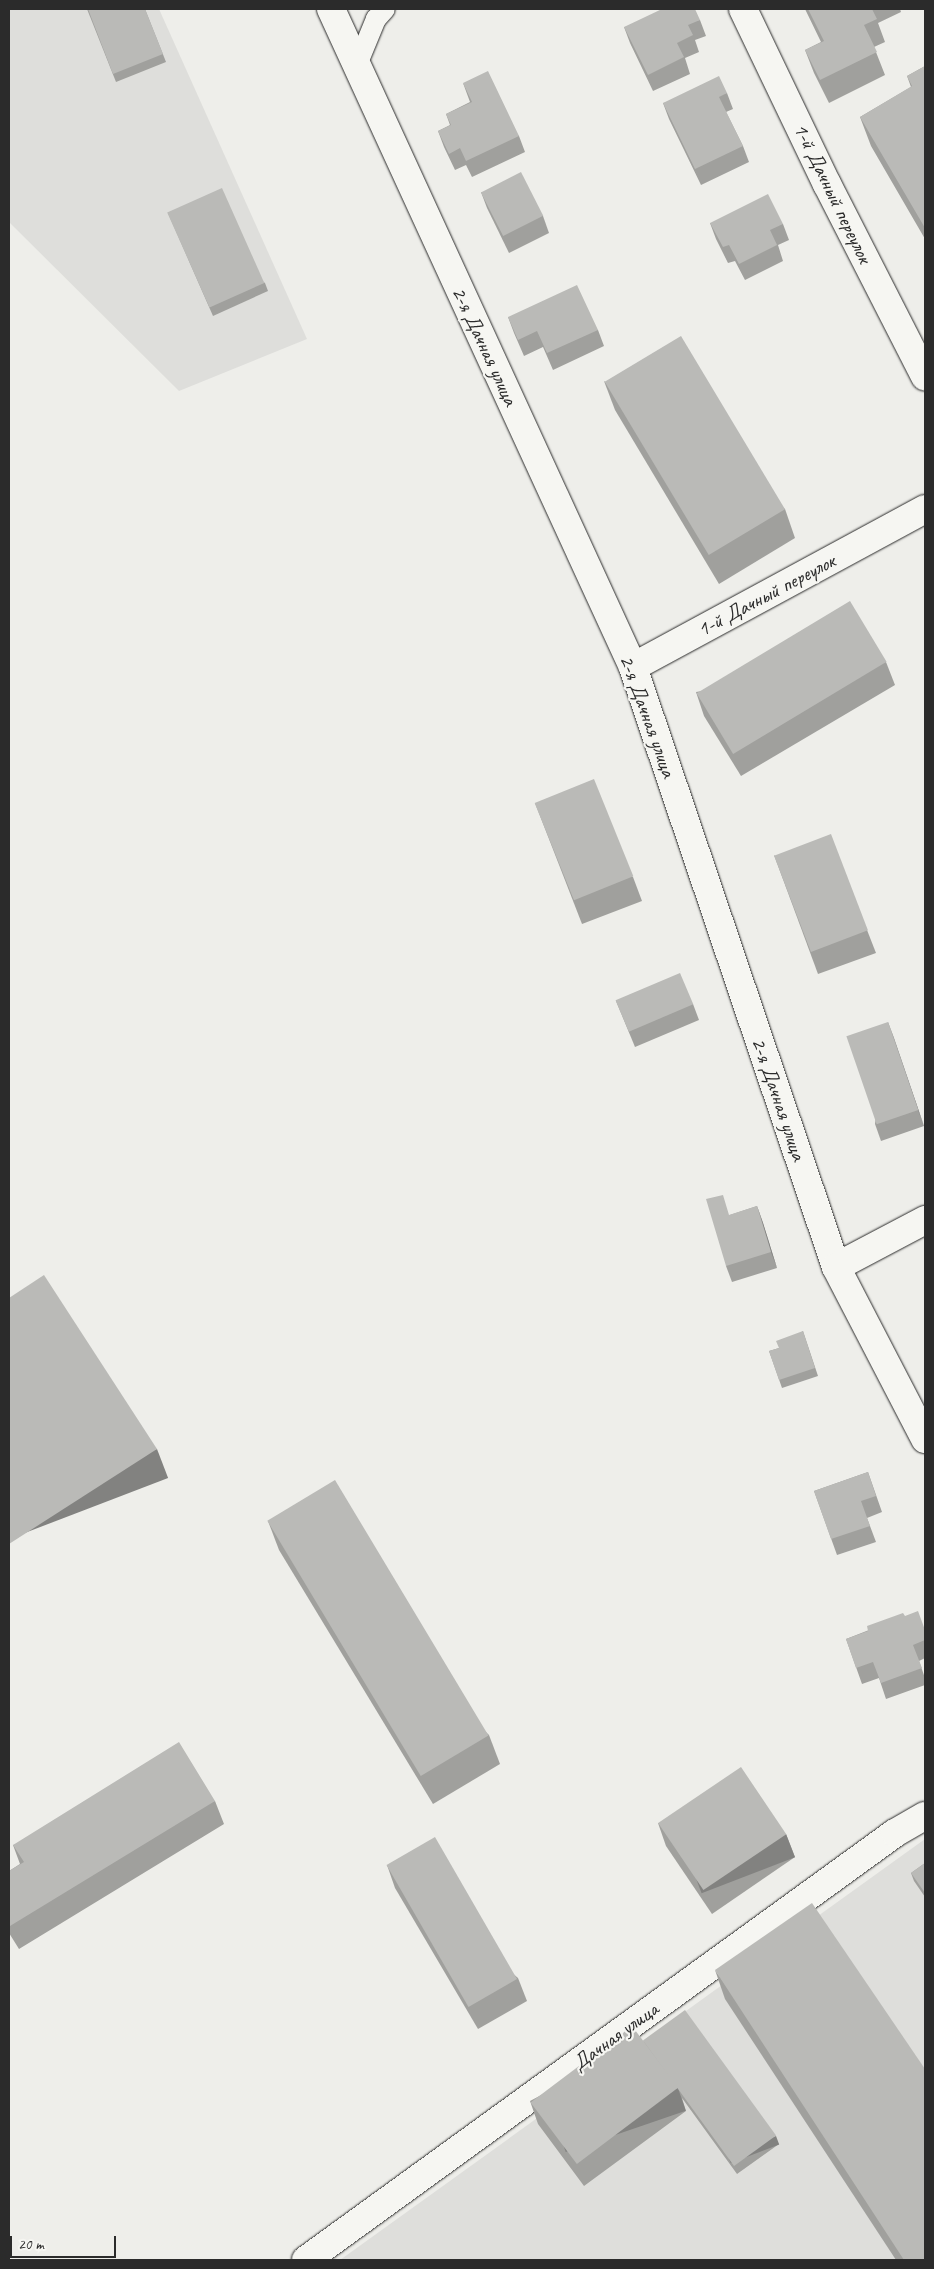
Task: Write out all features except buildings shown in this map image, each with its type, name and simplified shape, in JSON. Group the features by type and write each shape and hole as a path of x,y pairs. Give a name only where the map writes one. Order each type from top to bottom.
{"street":[{"name":"2-я Дачная улица","path":"331,9 633,667 836,1267 925,1439"},
{"name":"1-й Дачный переулок","path":"743,9 827,184 925,376"},
{"name":"1-й Дачный переулок","path":"633,667 925,509"},
{"path":"836,1267 925,1220"},
{"name":"Дачная улица","path":"306,2260 895,1833 925,1816"}],"lane":[{"path":"357,64 376,19 385,9"}],"shaded area":[{"path":"9,9 159,9 307,339 179,391 9,222"},
{"path":"925,1839 925,2260 340,2260"}]}
